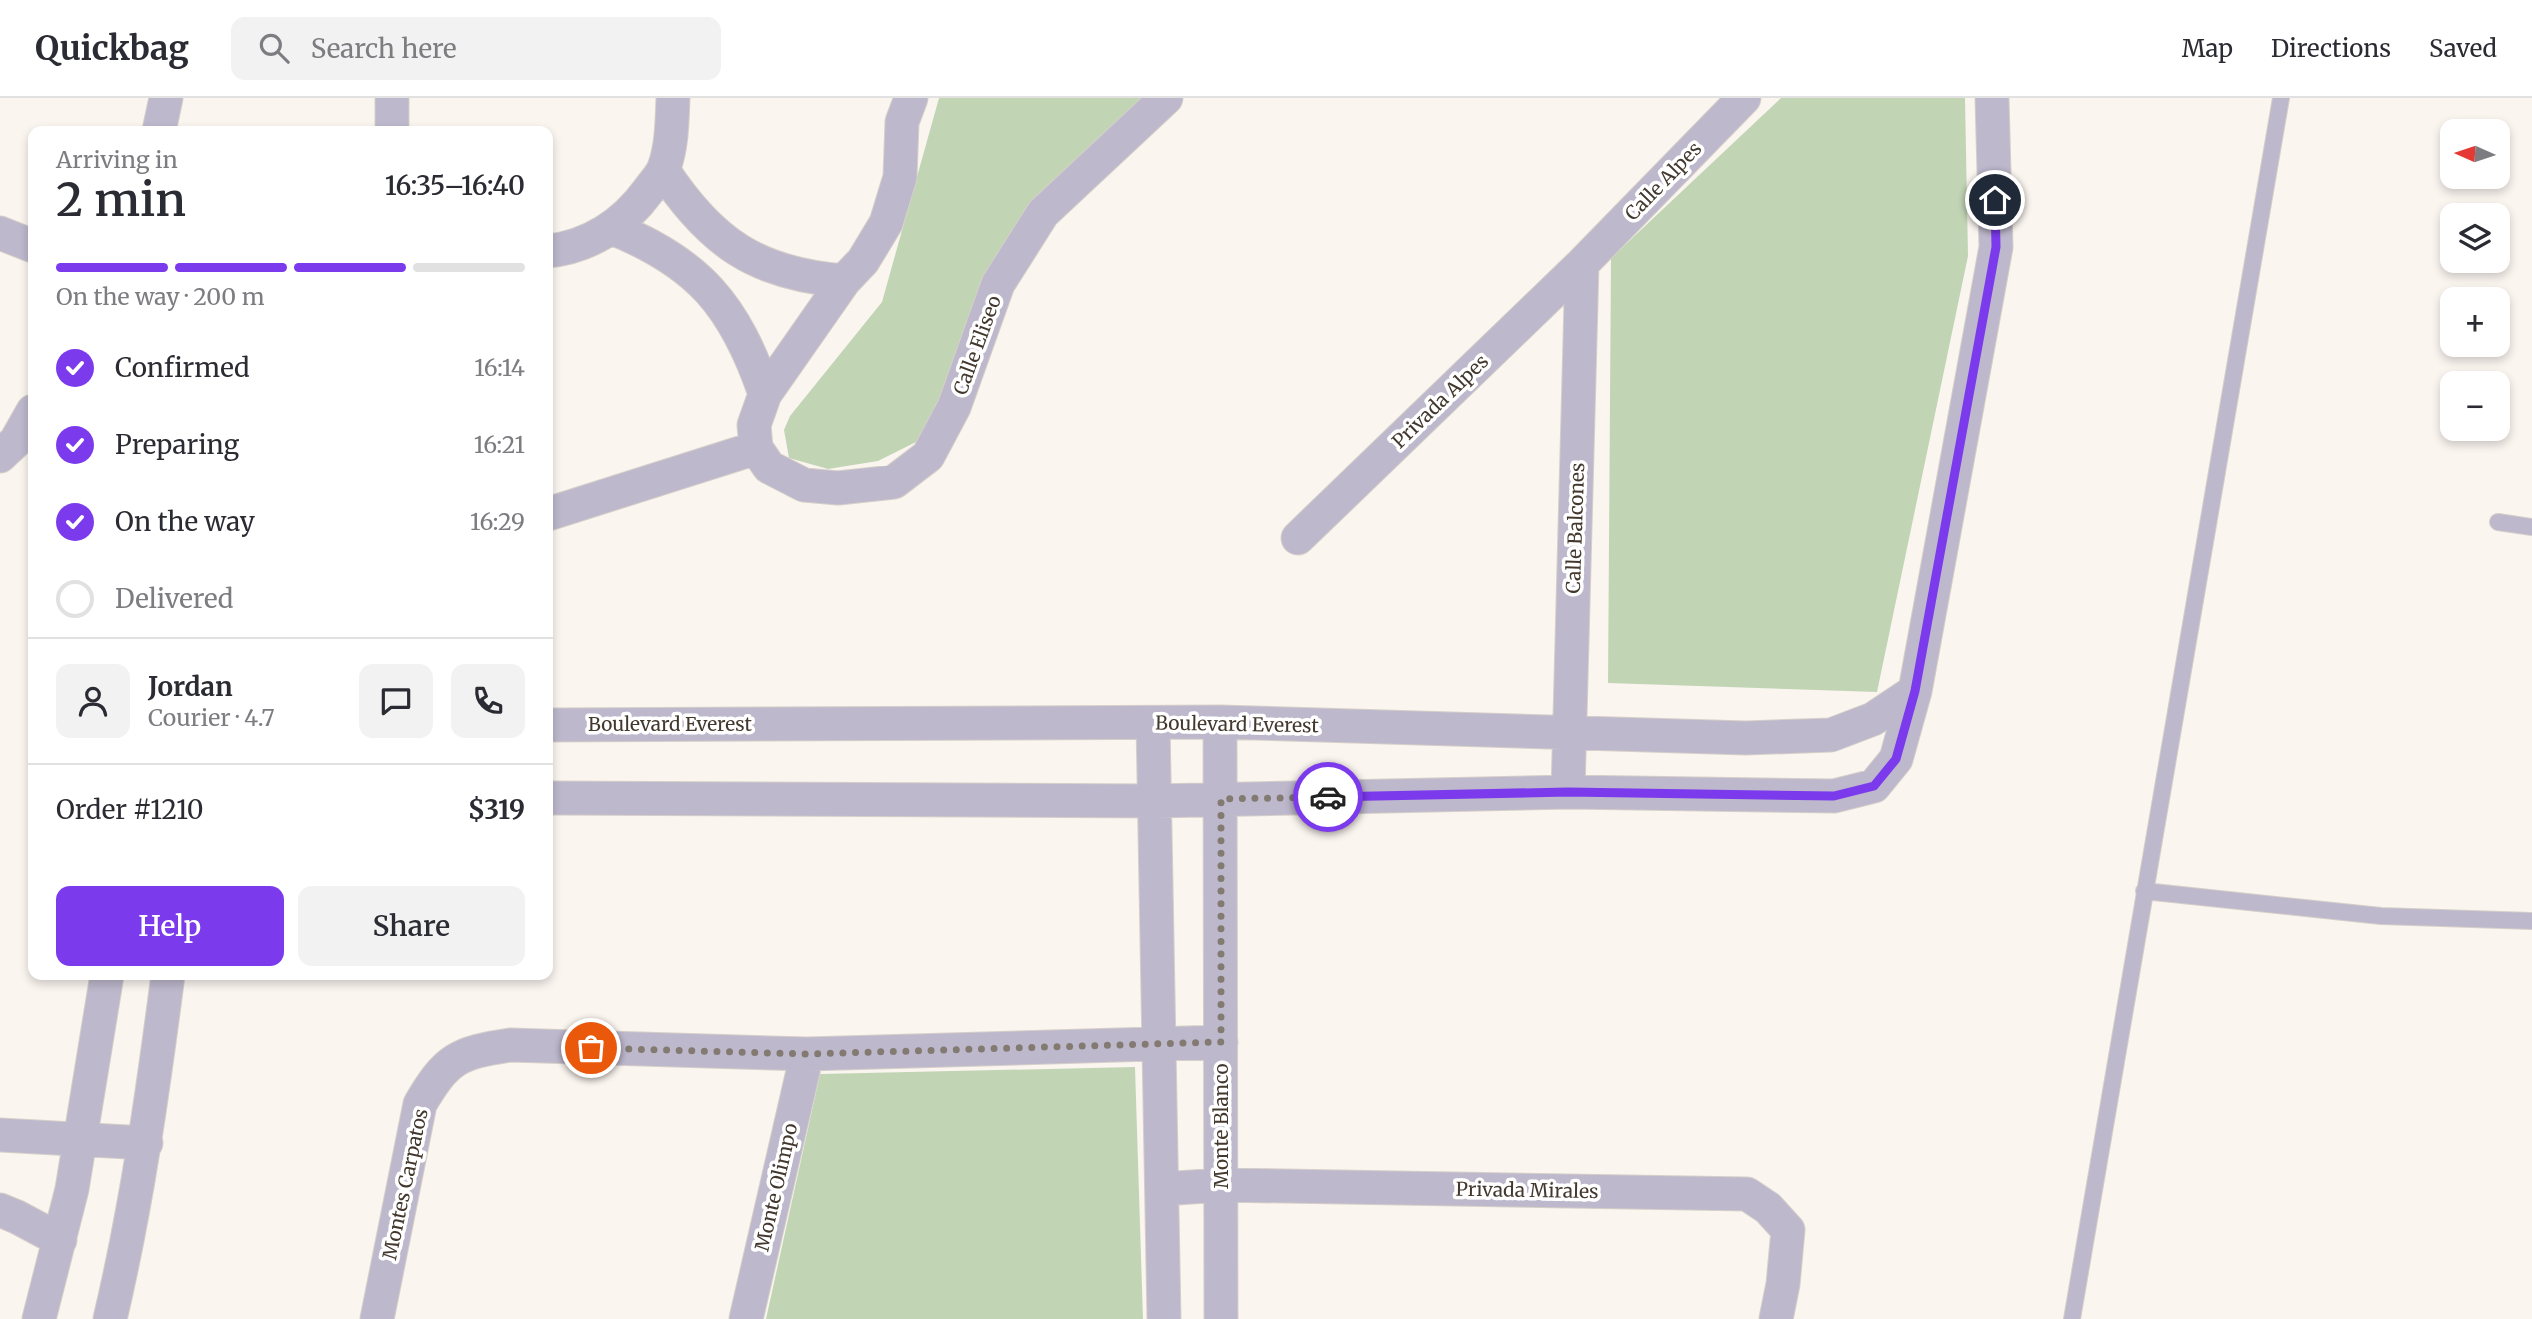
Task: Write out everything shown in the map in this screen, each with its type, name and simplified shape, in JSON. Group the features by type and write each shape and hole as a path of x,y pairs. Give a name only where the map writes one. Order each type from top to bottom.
{"street":[{"path":"160,126 166,98"},
{"path":"392,98 393,126"},
{"path":"553,250 583,243 612,228 637,206 663,170 672,133 673,98"},
{"path":"553,512 756,448 754,425 765,394 844,281 863,261 886,223 900,177 902,122 911,98"},
{"name":"Calle Eliseo","path":"756,448 769,467 804,485 838,488 894,482 928,456 954,407 998,284 1043,214 1166,98"},
{"name":"Calle Alpes","path":"1582,264 1744,98"},
{"path":"553,798 1155,801 1568,792 1834,796 1874,786 1896,759 1915,691 1996,247 1992,98"},
{"path":"663,170 684,202 709,229 739,251 773,268 808,278 844,281"},
{"path":"612,228 649,243 681,264 710,290 734,321 752,356 765,394"},
{"path":"0,233 28,244"},
{"name":"Privada Alpes","path":"1298,538 1582,264"},
{"name":"Calle Balcones","path":"1568,792 1582,264"},
{"path":"0,456 16,441 28,420"},
{"name":"Boulevard Everest","path":"553,725 1220,722 1746,738 1831,735 1873,719 1915,691"},
{"name":"Monte Blanco","path":"1220,722 1221,1319"},
{"path":"1153,723 1164,1319"},
{"path":"38,1319 60,1240 82,1140 106,980"},
{"path":"110,1319 146,1143 168,980"},
{"path":"807,1054 1221,1042"},
{"name":"Montes Carpatos","path":"377,1319 420,1104 435,1078 456,1059 475,1050 510,1045 807,1054"},
{"name":"Monte Olimpo","path":"746,1319 807,1054"},
{"path":"0,1135 146,1143"},
{"name":"Privada Mirales","path":"1161,1189 1221,1185 1747,1194 1768,1208 1788,1230 1783,1284 1776,1319"},
{"path":"0,1210 60,1240"}],"lane":[{"path":"2072,1319 2281,98"},
{"path":"2498,522 2532,527"},
{"path":"2144,891 2381,916 2532,921"}],"green space":[{"path":"939,98 1144,98 1030,205 938,404 916,442 878,461 828,469 789,458 784,430 790,416 882,302"},
{"path":"1781,98 1965,98 1968,256 1877,692 1608,683 1611,258"},
{"path":"1135,1067 1143,1319 766,1319 820,1074"}],"way so far":[{"path":"591,1048 807,1054 1221,1042 1221,799 1328,797"}],"route":[{"path":"1328,797 1568,792 1834,796 1874,786 1896,759 1915,691 1996,247 1995,200"}]}
